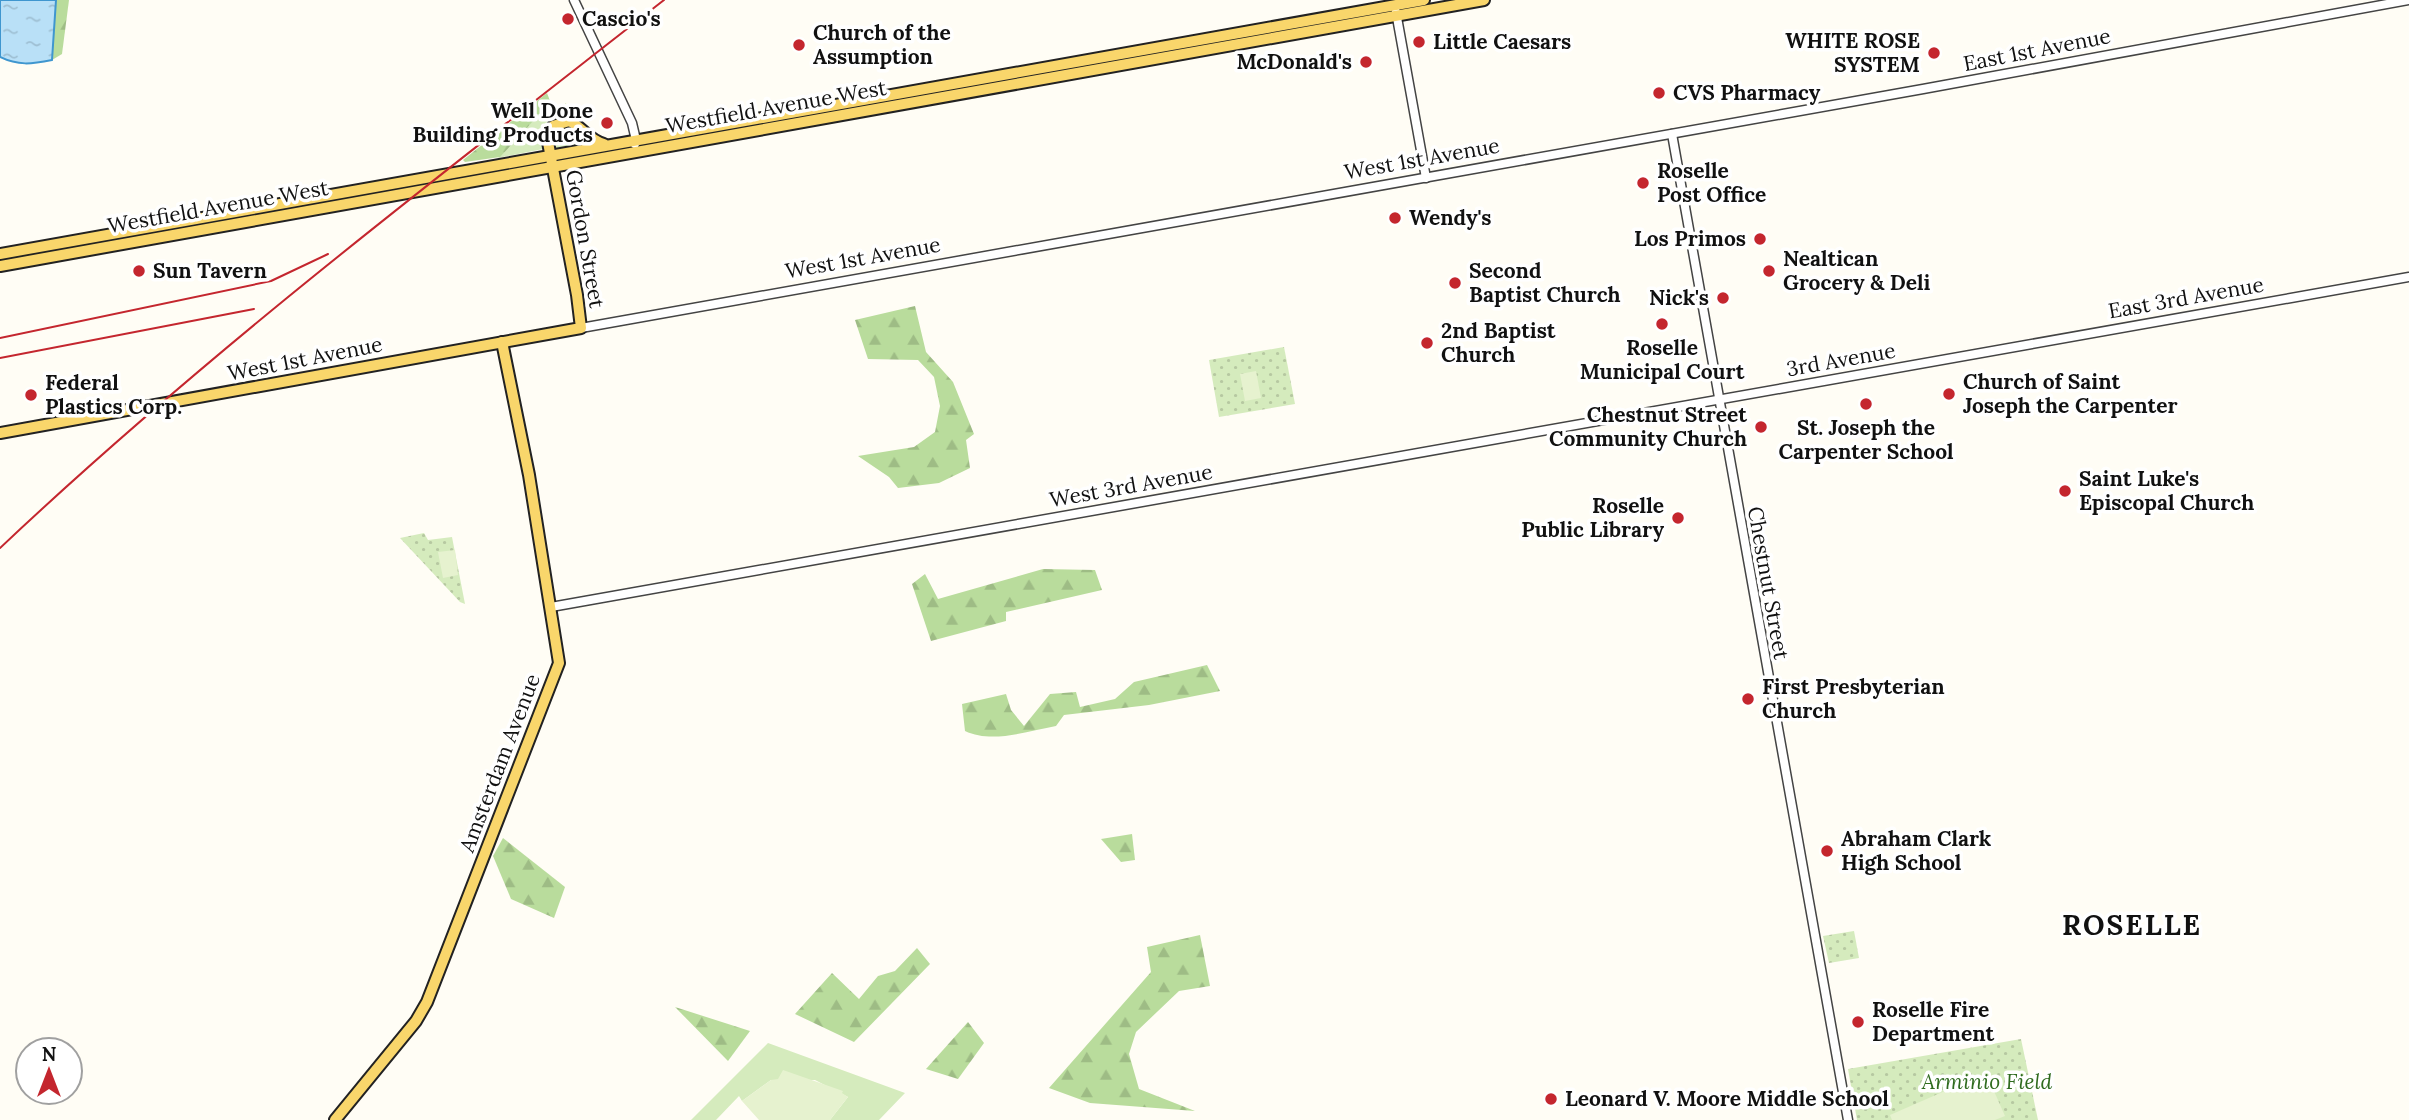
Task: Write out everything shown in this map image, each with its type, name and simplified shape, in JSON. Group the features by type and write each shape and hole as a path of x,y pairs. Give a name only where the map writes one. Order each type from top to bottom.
{"main road":[{"name":"Westfield Avenue West","path":"1396,10 1423,0"},
{"name":"Westfield Avenue West","path":"75,246 552,161 629,152 1396,10 1483,0"},
{"name":"Westfield Avenue West","path":"552,161 636,140 1089,65"},
{"name":"Gordon Street","path":"581,328 547,134 550,128 561,122 573,123 591,139 610,145"},
{"path":"0,254 75,246"},
{"path":"0,266 75,246"},
{"name":"West 1st Avenue","path":"0,433 581,328"},
{"name":"Amsterdam Avenue","path":"335,1120 416,1021 427,1002 557,672 559,653 529,475 502,342"}],"street":[{"path":"574,0 632,123 636,140 629,152"},
{"name":"East 1st Avenue","path":"1672,134 2409,0"},
{"path":"1396,10 1426,178"},
{"name":"West 1st Avenue","path":"581,328 1672,134"},
{"name":"Chestnut Street","path":"1672,134 1848,1120"},
{"name":"East 3rd Avenue","path":"1969,355 2409,276"},
{"name":"3rd Avenue","path":"1718,400 1969,355"},
{"name":"West 3rd Avenue","path":"551,607 1718,400"}],"green space":[{"path":"56,0 69,0 62,54 52,60"},
{"path":"547,93 552,106 537,117 500,157 465,162 463,160"},
{"path":"566,103 568,115 575,114 581,122 571,117 553,120 542,134 543,149 498,158 537,117 552,106 557,110"},
{"path":"567,125 587,142 553,149 551,139 554,130"},
{"path":"915,306 926,352 953,382 974,434 966,440 970,468 939,483 898,488 889,477 858,456 914,447 935,432 940,406 934,377 918,360 868,359 855,320"},
{"path":"1284,347 1295,404 1219,417 1209,360"},
{"path":"1256,371 1261,398 1245,401 1240,374"},
{"path":"424,533 428,540 452,537 465,604 460,602 400,538"},
{"path":"455,550 458,575 443,578 438,552"},
{"path":"1043,569 1095,570 1102,590 1006,612 1006,621 931,641 912,584 925,574 938,599"},
{"path":"1207,665 1220,691 1149,705 1064,715 1056,726 1010,735 987,736 965,731 962,704 1006,694 1011,710 1024,726 1050,694 1076,692 1080,707 1115,699 1134,682"},
{"path":"1132,834 1135,860 1121,862 1101,839"},
{"path":"503,838 565,887 554,918 511,899 493,856"},
{"path":"1854,931 1859,958 1829,963 1823,936"},
{"path":"1200,935 1210,986 1179,991 1136,1032 1129,1054 1139,1089 1195,1111 1090,1103 1049,1088 1151,972 1147,947"},
{"path":"917,948 930,964 854,1042 795,1014 832,973 859,999 878,976 895,971"},
{"path":"675,1007 750,1031 728,1061"},
{"path":"968,1022 984,1043 958,1079 926,1069"},
{"name":"Arminio Field","path":"2021,1039 2038,1120 1857,1120 1848,1069"},
{"path":"768,1043 905,1093 879,1120 830,1120 848,1097 815,1080 771,1080 742,1101 739,1096 716,1120 691,1120"},
{"path":"783,1070 843,1091 848,1097 830,1120 759,1120 742,1101 771,1080 778,1079"},
{"path":"1986,1073 2005,1116 1995,1120 1892,1120 1890,1115"}],"water":[{"path":"0,0 56,0 52,60 25,63 0,57"}],"railway":[{"path":"0,548 79,475 242,335 664,0"},
{"path":"0,338 271,281 328,254"},
{"path":"0,358 254,309"}],"place":[{"name":"Cascio's","path":"568,19"},
{"name":"Little Caesars","path":"1419,42"},
{"name":"Church of the Assumption","path":"799,45"},
{"name":"WHITE ROSE SYSTEM","path":"1934,53"},
{"name":"McDonald's","path":"1366,62"},
{"name":"CVS Pharmacy","path":"1659,93"},
{"name":"Well Done Building Products","path":"607,123"},
{"name":"Roselle Post Office","path":"1643,183"},
{"name":"Wendy's","path":"1395,218"},
{"name":"Los Primos","path":"1760,239"},
{"name":"Sun Tavern","path":"139,271"},
{"name":"Nealtican Grocery & Deli","path":"1769,271"},
{"name":"Second Baptist Church","path":"1455,283"},
{"name":"Nick's","path":"1723,298"},
{"name":"Roselle Municipal Court","path":"1662,324"},
{"name":"2nd Baptist Church","path":"1427,343"},
{"name":"Church of Saint Joseph the Carpenter","path":"1949,394"},
{"name":"Federal Plastics Corp.","path":"31,395"},
{"name":"St. Joseph the Carpenter School","path":"1866,404"},
{"name":"Chestnut Street Community Church","path":"1761,427"},
{"name":"Saint Luke's Episcopal Church","path":"2065,491"},
{"name":"Roselle Public Library","path":"1678,518"},
{"name":"First Presbyterian Church","path":"1748,699"},
{"name":"Abraham Clark High School","path":"1827,851"},
{"name":"Roselle Fire Department","path":"1858,1022"},
{"name":"Leonard V. Moore Middle School","path":"1551,1099"}],"district":[{"name":"ROSELLE","path":"2132,925"}]}
